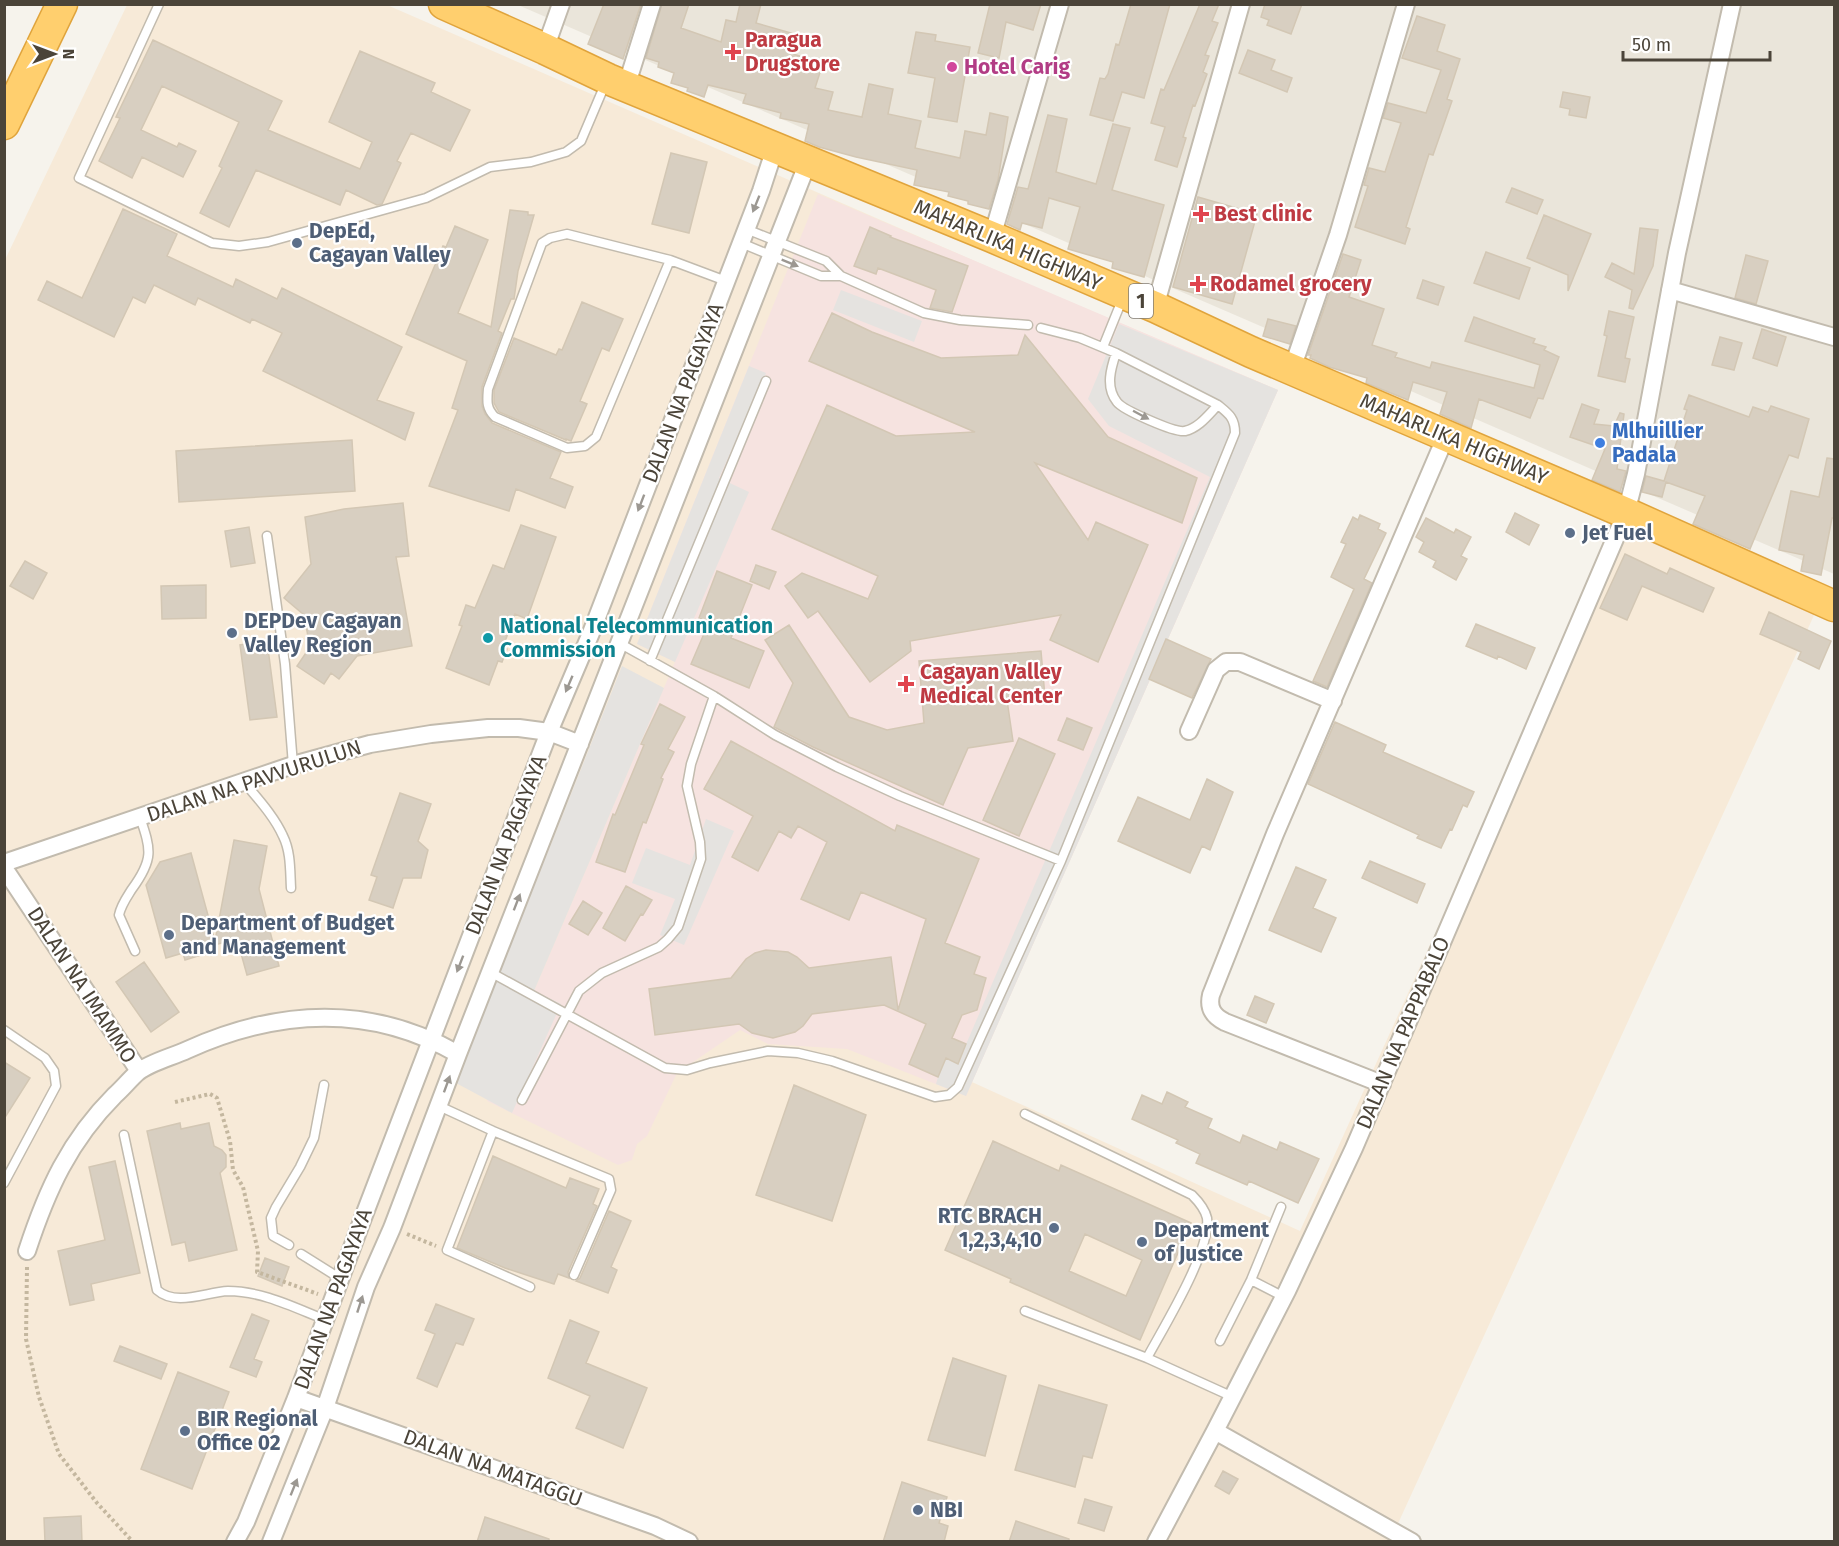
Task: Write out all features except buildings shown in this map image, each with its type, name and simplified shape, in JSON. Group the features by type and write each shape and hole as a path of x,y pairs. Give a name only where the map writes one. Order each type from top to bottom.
{"highway":[{"path":"4,124 62,4"},
{"name":"MAHARLIKA HIGHWAY","path":"444,4 473,10 545,49 617,83 1125,294 1251,352 1626,513 1834,606"}],"street":[{"path":"545,49 561,4"},
{"path":"617,83 652,4"},
{"path":"992,237 1060,4"},
{"path":"1155,307 1241,4"},
{"path":"1292,369 1338,235 1406,4"},
{"name":"DALAN NA PAPPABALO","path":"1156,1542 1284,1297 1382,1084 1626,513 1636,474 1670,290 1732,4"},
{"name":"DALAN NA PAGAYAYA","path":"235,1542 246,1522 296,1398 549,732 591,633 775,148"},
{"name":"DALAN NA PAGAYAYA","path":"271,1542 325,1408 366,1287 392,1228 808,162"},
{"path":"1670,290 1834,337"},
{"path":"1382,1084 1225,1022 1212,1011 1209,1003 1210,995 1275,834 1446,436"},
{"path":"1189,731 1216,670 1226,662 1240,662 1334,701"},
{"name":"DALAN NA PAVVURULUN","path":"4,863 293,765 370,744 431,734 488,728 519,728 549,732 580,744"},
{"name":"DALAN NA IMAMMO","path":"4,868 139,1071"},
{"path":"27,1251 40,1213 62,1164 80,1134 139,1071 204,1043 260,1024 305,1017 348,1018 394,1027 432,1039 458,1054"},
{"name":"DALAN NA MATAGGU","path":"296,1398 655,1526 689,1542"},
{"path":"1215,1431 1412,1542"}],"lane":[{"path":"159,4 79,178 212,243 239,246 268,242 426,198 490,167 531,162 566,152 581,141 617,83"},
{"path":"670,260 596,437 585,446 567,448 495,417 488,410 488,389 542,243 550,238 567,234 670,260 726,281"},
{"path":"743,236 774,248 826,261 841,276 924,313 943,318 1028,326"},
{"path":"743,236 774,248 820,276 841,276"},
{"path":"1102,347 1125,294"},
{"path":"490,972 665,1068 687,1070 768,1051 798,1053 832,1061 935,1097 949,1095 958,1087 1061,861 1235,433 1232,417 1218,405 1116,352 1080,338 1041,328"},
{"path":"1116,352 1109,373 1111,388 1118,403 1153,422 1175,430 1186,431 1201,423 1218,405"},
{"path":"650,661 766,381"},
{"path":"267,536 285,664 293,765"},
{"path":"619,643 714,696 775,735 837,767 900,796 1061,861"},
{"path":"522,1100 579,990 602,973 659,946 678,927 701,859 700,842 687,786 691,764 714,696"},
{"path":"244,782 284,837 290,858 291,888"},
{"path":"135,951 119,915 148,861 149,844 140,817"},
{"path":"4,1030 45,1058 54,1071 56,1086 4,1183"},
{"path":"289,1245 273,1236 271,1218 314,1138 324,1085"},
{"path":"439,1106 609,1179 611,1190 574,1275"},
{"path":"1025,1114 1192,1195 1202,1206 1207,1218 1205,1237 1194,1266 1147,1358"},
{"path":"493,1131 447,1250 530,1287"},
{"path":"124,1135 157,1290 168,1296 182,1298 229,1291 244,1293 276,1300 326,1320"},
{"path":"1220,1341 1251,1280 1281,1207"},
{"path":"301,1254 340,1279"},
{"path":"1251,1280 1284,1297"},
{"path":"1025,1311 1147,1358 1233,1397"}],"path":[{"path":"175,1102 210,1094 217,1098 230,1142 233,1170 243,1187 258,1251 257,1272 333,1300"},
{"path":"392,1228 447,1250"},
{"path":"27,1251 26,1339 39,1397 59,1454 97,1503 133,1542"}],"shaded area":[{"path":"127,5 387,5 1023,282 1278,390 972,1082 1300,1231 1626,513 1821,600 1390,1541 5,1541 4,262"},
{"path":"518,5 1834,5 1834,574"},
{"name":"Cagayan Valley Medical Center","path":"818,194 1278,390 966,1096 847,1049 768,1044 740,1030 677,1073 647,1136 637,1144 632,1160 618,1165 487,1101 675,662 637,644"},
{"path":"841,290 922,321 914,342 833,310"},
{"path":"1119,324 1278,390 966,1096 936,1084 938,1077 946,1058 958,1063 1210,477 1109,426 1088,399"},
{"path":"749,366 766,373 719,478 749,492 675,662 637,644"},
{"path":"622,666 664,688 534,991 561,1004 512,1113 456,1083"},
{"path":"706,819 734,831 684,945 660,935 675,899 632,883 646,848 690,865"}],"place":[{"name":"Paragua Drugstore","path":"733,52"},
{"name":"Hotel Carig","path":"952,67"},
{"name":"Best clinic","path":"1201,214"},
{"name":"DepEd, Cagayan Valley","path":"297,243"},
{"name":"Rodamel grocery","path":"1198,284"},
{"name":"Mlhuillier Padala","path":"1600,443"},
{"name":"Jet Fuel","path":"1570,533"},
{"name":"DEPDev Cagayan Valley Region","path":"232,633"},
{"name":"National Telecommunication Commission","path":"488,638"},
{"name":"Cagayan Valley Medical Center","path":"906,684"},
{"name":"Department of Budget and Management","path":"169,935"},
{"name":"RTC BRACH 1,2,3,4,10","path":"1054,1228"},
{"name":"Department of Justice","path":"1142,1242"},
{"name":"BIR Regional Office 02","path":"185,1431"},
{"name":"NBI","path":"918,1510"}]}
